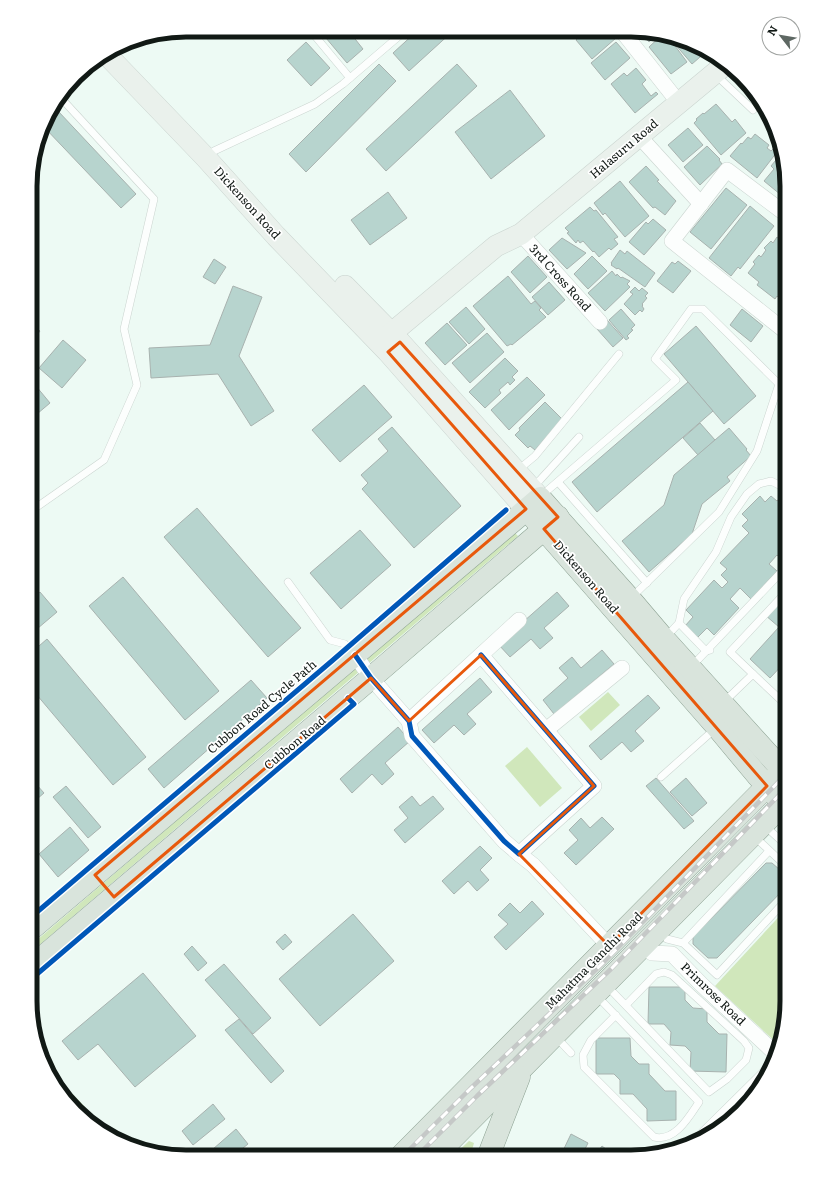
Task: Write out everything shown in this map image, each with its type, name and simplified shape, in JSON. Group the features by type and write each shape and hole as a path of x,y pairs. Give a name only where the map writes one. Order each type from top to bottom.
{"main road":[{"name":"Dickenson Road","path":"121,51 532,498 717,727 767,786 780,798"},
{"name":"Dickenson Road","path":"110,58 206,158 276,236 390,343 516,472 532,498"},
{"name":"Halasuru Road","path":"390,343 507,254 520,234 721,68"},
{"path":"37,924 355,655 532,498"},
{"name":"Dickenson Road","path":"551,523 630,599 699,659 722,703 780,766"},
{"name":"Cubbon Road","path":"37,962 551,523"},
{"name":"Mahatma Gandhi Road","path":"407,1150 767,786 780,775"},
{"name":"Mahatma Gandhi Road","path":"441,1150 780,807"},
{"path":"95,875 114,897"},
{"path":"496,1150 522,1069"}],"street":[{"path":"627,37 679,103"},
{"path":"639,136 701,204"},
{"path":"780,209 727,170 672,241 780,327"},
{"name":"3rd Cross Road","path":"520,234 600,322"},
{"path":"409,721 519,620"},
{"path":"355,655 371,678 409,721 412,736 504,841 533,865 609,946"},
{"path":"481,655 594,786 519,854"},
{"path":"546,730 622,668"},
{"name":"Primrose Road","path":"642,946 652,953 672,954 701,984 772,1050"}],"lane":[{"path":"316,37 350,78"},
{"path":"214,151 315,104 350,78 398,37"},
{"path":"721,68 754,110"},
{"path":"37,507 104,460 137,385 124,328 154,199 64,101"},
{"path":"532,498 558,482 676,380 655,359 692,309 703,309 779,384 756,451 719,512 630,599"},
{"path":"516,472 535,456 619,354"},
{"path":"532,498 542,479 579,437"},
{"path":"669,634 679,623 684,600 716,552 731,516 747,494 759,484 771,481 780,486"},
{"path":"558,482 647,583"},
{"path":"699,659 780,573"},
{"path":"288,582 330,640 345,644 355,655"},
{"path":"780,598 730,652 780,699"},
{"path":"679,623 699,659"},
{"path":"699,659 716,648 730,633"},
{"path":"722,703 753,674"},
{"path":"661,777 717,727"},
{"path":"757,829 780,842"},
{"path":"757,829 770,850 780,860"},
{"path":"683,943 770,850"},
{"path":"667,939 683,943 717,975 780,907"},
{"path":"616,1015 591,1040 583,1055 584,1067 654,1137 661,1139 669,1137 682,1125 699,1102 709,1092 727,1079 746,1060 749,1048 744,1041 672,975 664,972 656,974 626,1005"},
{"path":"600,988 626,1005 709,1092"},
{"path":"600,988 616,1015 699,1102"},
{"path":"554,1036 571,1053"},
{"path":"700,1133 762,1073"}],"highlighted area":[{"path":"400,342 558,517 544,529 767,786 609,946 519,854 594,786 481,655 409,721 371,678 114,897 95,875 526,509 388,352"}],"green space":[{"path":"514,532 518,536 37,947 37,940"},
{"path":"608,692 620,705 591,731 579,717"},
{"path":"527,747 562,788 540,807 505,766"},
{"path":"780,916 780,1011 775,1041 715,986"},
{"path":"63,1085 80,1102 97,1120 74,1099"},
{"path":"469,1141 474,1143 472,1150 459,1150"}],"building":[{"path":"354,37 363,49 347,63 326,38"},
{"path":"410,37 446,37 409,71 393,53"},
{"path":"579,37 616,38 592,59 576,40"},
{"path":"645,37 653,38 649,42"},
{"path":"657,39 673,43 687,62 671,74 649,47"},
{"path":"306,42 330,68 311,86 287,60"},
{"path":"616,42 630,58 605,80 591,63"},
{"path":"674,43 702,55 692,64"},
{"path":"379,64 396,81 306,172 289,154"},
{"path":"457,64 477,86 386,171 366,149"},
{"path":"636,68 646,80 642,84 651,96 656,92 658,94 635,113 611,84 624,73 627,76"},
{"path":"510,90 545,136 491,179 455,132"},
{"path":"716,104 732,122 735,119 746,133 721,155 694,123 697,120 696,119"},
{"path":"58,111 136,194 121,208 47,131"},
{"path":"688,128 703,145 683,162 668,145"},
{"path":"755,134 769,145 767,148 771,151 773,149 776,153 757,178 730,156 748,137 751,139"},
{"path":"707,146 720,159 719,160 722,164 700,185 684,167"},
{"path":"777,158 780,176 780,194 764,181 774,169 771,166"},
{"path":"646,166 659,180 657,181 676,201 665,215 655,207 653,208 629,182"},
{"path":"620,181 649,216 625,237 605,213 603,215 594,203"},
{"path":"726,188 747,205 711,249 690,232"},
{"path":"388,192 407,218 370,245 351,220"},
{"path":"750,206 774,226 740,269 738,267 731,276 709,258"},
{"path":"590,207 594,211 596,210 618,237 614,239 618,244 611,250 609,248 599,257 583,241 580,243 578,240 576,243 567,233 569,232 565,228"},
{"path":"653,219 666,230 644,255 629,242 646,222 648,224"},
{"path":"777,237 780,239 780,299 777,296 775,299 757,285 759,282 748,273 755,264 753,262 759,255 761,257 766,250 764,248 771,241 773,243"},
{"path":"562,238 586,253 567,269 549,250"},
{"path":"620,250 625,254 627,251 655,273 645,287 618,268 617,269 611,265"},
{"path":"528,256 547,277 530,293 511,272"},
{"path":"592,256 607,271 588,289 574,274"},
{"path":"214,259 226,267 215,284 203,277"},
{"path":"678,261 691,271 673,293 657,281 672,262 675,264"},
{"path":"612,271 616,276 617,274 621,278 622,277 630,281 627,284 630,287 605,311 588,293"},
{"path":"508,276 531,304 535,301 541,308 539,310 546,317 512,345 507,346 473,306"},
{"path":"549,282 565,300 548,315 532,297"},
{"path":"233,286 262,297 239,356 274,411 251,426 218,374 151,378 149,348 210,345"},
{"path":"635,287 639,291 642,288 648,293 645,296 647,298 642,304 644,309 642,312 640,310 635,315 624,304 633,294 630,292"},
{"path":"466,307 485,329 469,344 449,322"},
{"path":"621,309 635,325 631,329 633,330 627,336 629,338 626,340 609,320"},
{"path":"742,309 763,326 751,342 730,325"},
{"path":"607,320 623,338 613,347 597,329"},
{"path":"447,323 467,345 445,365 425,343"},
{"path":"696,326 756,396 724,424 664,354"},
{"path":"487,333 504,352 470,383 452,363"},
{"path":"63,340 86,360 62,388 39,368"},
{"path":"505,358 518,371 512,377 515,380 510,385 508,382 499,390 501,393 485,408 469,392"},
{"path":"527,377 545,395 509,430 491,410"},
{"path":"688,382 713,411 597,512 572,482"},
{"path":"364,385 392,417 340,462 312,430"},
{"path":"37,387 50,403 37,414"},
{"path":"545,402 562,419 535,450 530,446 528,448 515,435 520,430 519,428"},
{"path":"700,423 715,440 698,455 683,438"},
{"path":"392,427 461,506 414,548 362,489 368,483 361,475 388,451 378,439"},
{"path":"729,428 751,456 727,477 730,481 702,504 692,534 649,572 622,541 664,505 674,475"},
{"path":"760,496 765,502 771,496 777,501 780,498 780,558 777,555 769,564 777,571 751,599 740,588 730,599 739,608 714,635 707,628 697,638 685,626 693,617 686,610 714,580 722,588 728,582 721,575 727,569 720,563 749,533 742,526 748,520 742,514"},
{"path":"197,508 301,628 268,657 164,537"},
{"path":"360,530 391,565 341,609 310,573"},
{"path":"123,577 219,691 185,720 89,606"},
{"path":"40,592 57,612 37,629 37,595"},
{"path":"557,592 569,606 544,628 553,638 540,649 531,639 510,657 498,644"},
{"path":"777,602 780,605 780,667 770,678 750,659 779,627 765,615"},
{"path":"47,639 146,757 113,785 37,695 37,648"},
{"path":"602,650 614,664 554,714 543,700 568,678 559,668 572,657 581,668"},
{"path":"480,678 492,692 467,714 476,724 464,735 454,725 434,743 422,730"},
{"path":"251,680 267,698 164,788 148,769"},
{"path":"648,695 660,708 635,731 644,741 631,752 622,742 601,760 589,746"},
{"path":"398,727 410,741 385,763 394,774 382,785 372,774 352,793 340,779"},
{"path":"656,778 694,821 684,829 646,786"},
{"path":"686,778 707,803 692,816 670,792"},
{"path":"37,785 44,793 37,799"},
{"path":"66,786 101,827 88,838 53,797"},
{"path":"412,796 420,806 433,796 444,809 405,843 394,830 408,818 399,807"},
{"path":"602,817 614,829 576,865 564,853 578,840 569,830 581,818 590,828"},
{"path":"70,827 89,850 58,877 39,854"},
{"path":"480,846 492,858 480,870 489,880 477,891 468,881 454,894 442,881"},
{"path":"766,863 772,863 780,870 780,893 717,958 708,958 693,944 693,937"},
{"path":"532,901 544,914 506,950 494,937 508,924 498,915 510,903 520,913"},
{"path":"353,914 394,961 320,1026 279,979"},
{"path":"285,934 292,942 283,950 276,942"},
{"path":"192,946 207,963 198,971 184,954"},
{"path":"224,964 271,1018 253,1034 205,980"},
{"path":"143,973 196,1036 135,1087 98,1044 78,1060 62,1041"},
{"path":"649,987 685,987 685,1000 693,1008 707,1009 707,1022 719,1034 727,1034 726,1072 690,1071 691,1052 685,1046 670,1045 671,1032 664,1024 648,1024"},
{"path":"239,1019 284,1071 271,1083 225,1030"},
{"path":"596,1038 630,1038 631,1056 639,1064 649,1064 649,1074 665,1091 676,1091 676,1120 647,1121 647,1109 633,1094 620,1094 620,1080 614,1074 596,1074"},
{"path":"751,1086 753,1087 729,1113 713,1125"},
{"path":"213,1104 225,1119 193,1145 182,1131"},
{"path":"236,1129 248,1144 240,1150 212,1150"},
{"path":"571,1134 588,1143 584,1150 563,1150"},
{"path":"602,1146 607,1150 599,1150"}],"railway":[{"path":"409,1150 470,1089 604,962 780,780"},
{"path":"423,1150 477,1096 611,969 780,794"}],"cycle path":[{"name":"Cubbon Road Cycle Path","path":"37,912 333,660 506,510"},
{"path":"355,655 371,678 409,721 412,736 504,841 519,854 594,786 481,655"},
{"path":"37,974 354,704 348,698"}]}
